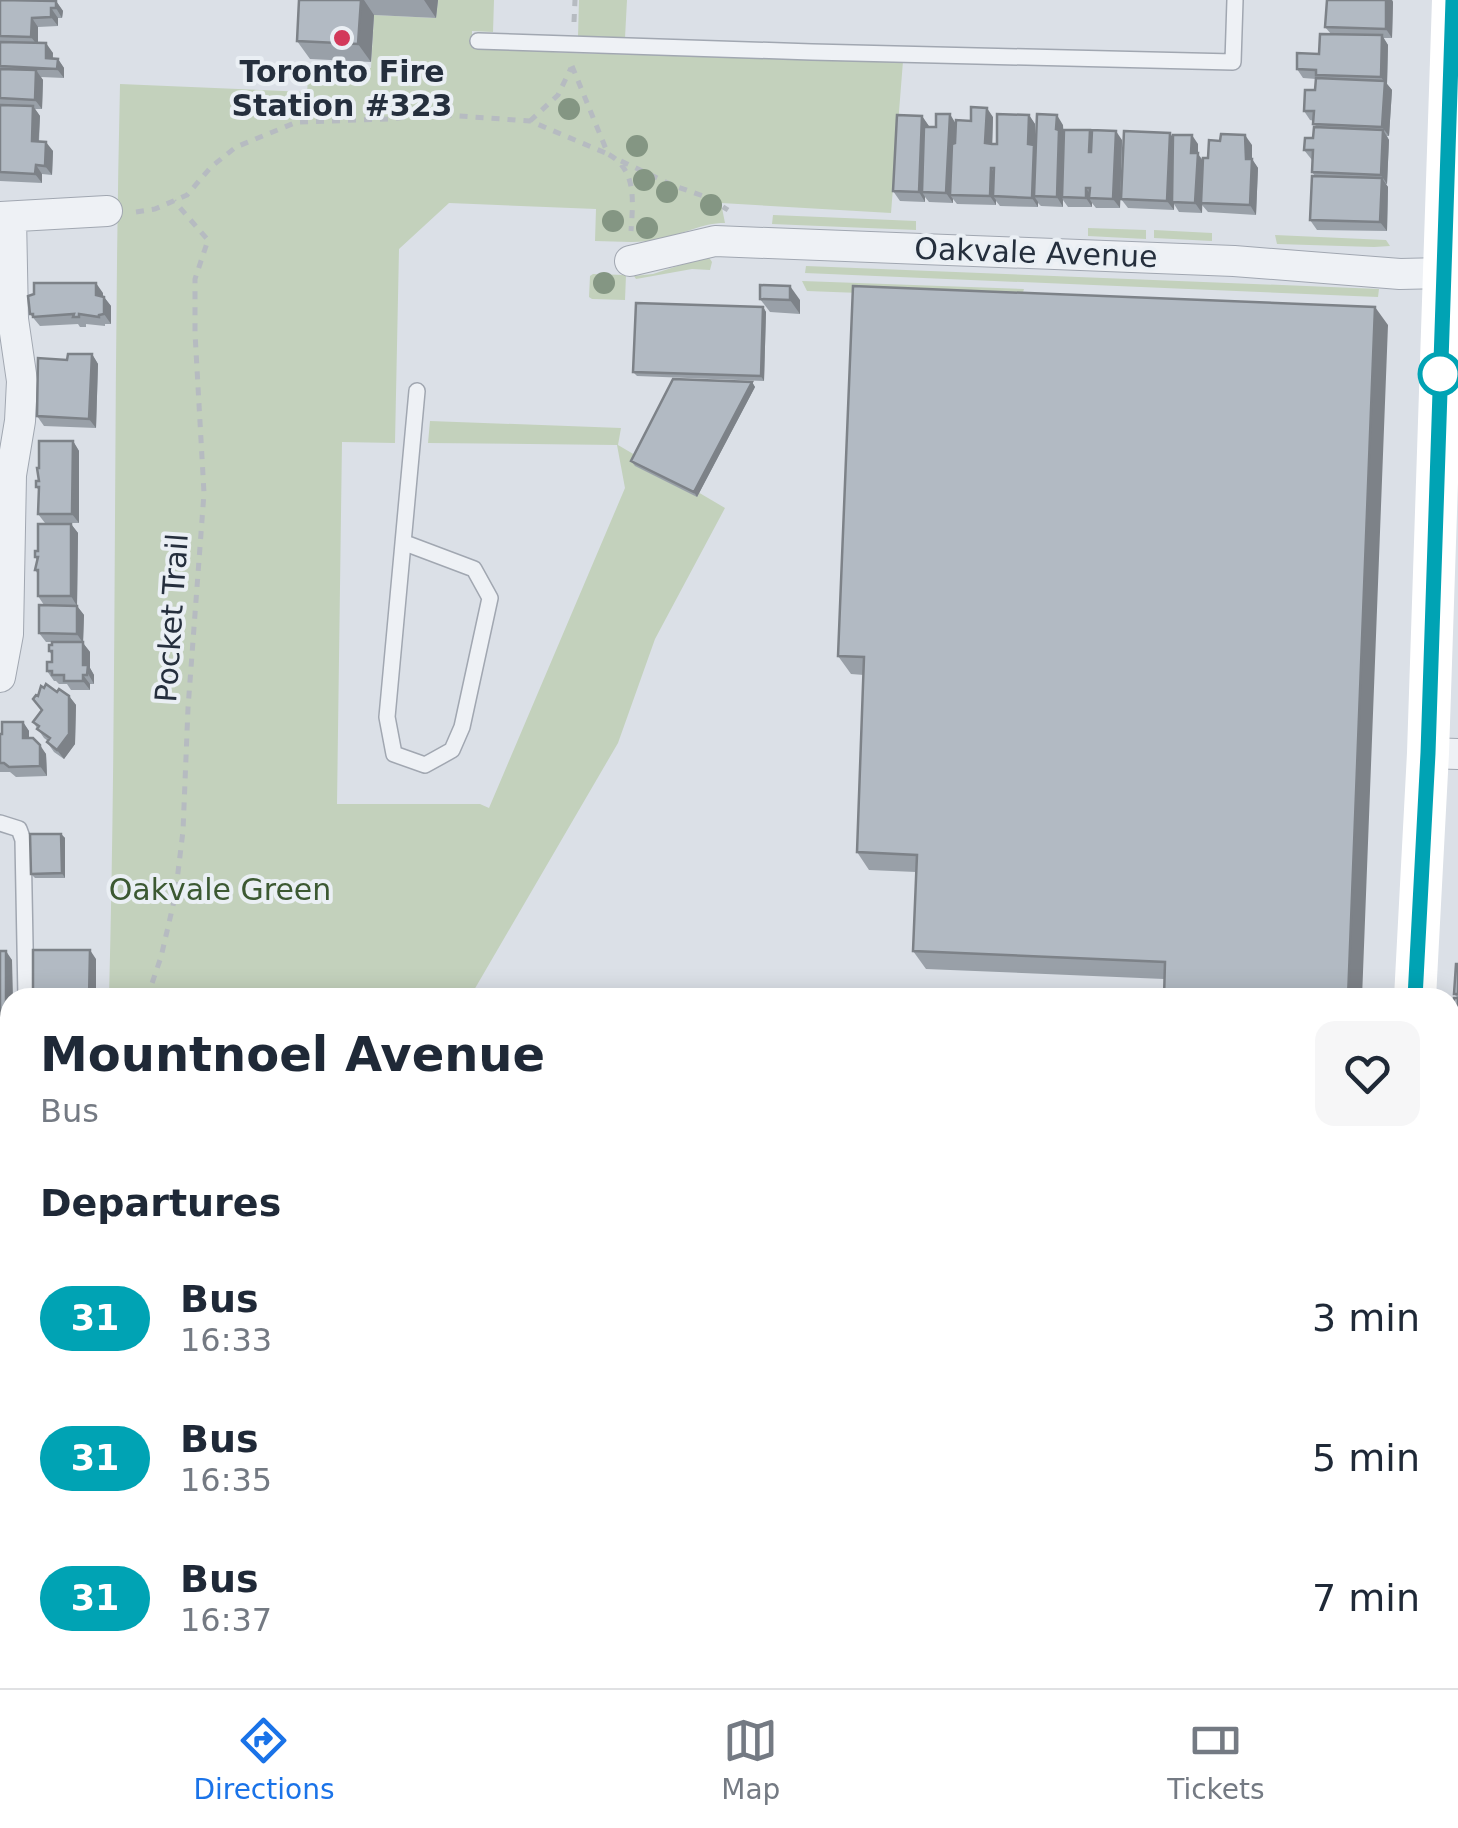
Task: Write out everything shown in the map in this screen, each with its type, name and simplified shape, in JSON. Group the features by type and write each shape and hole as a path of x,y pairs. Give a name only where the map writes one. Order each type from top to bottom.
{"street":[{"path":"1416,988 1443,754 1449,390 1443,273 1455,13"},
{"path":"0,677 8,634 11,475 22,381 5,217 107,211"},
{"name":"Oakvale Avenue","path":"630,249 715,241 1443,273"}],"lane":[{"path":"478,41 1233,62 1235,0"},
{"path":"405,543 474,570 490,598 462,728 452,750 425,766 394,754 388,717 417,391"},
{"path":"0,823 19,830 22,840 26,988"}],"path":[{"path":"572,66 608,154"},
{"path":"107,211 154,209 187,195 211,167 236,148 296,122 430,114 530,122 709,198 730,211 748,242"},
{"path":"621,161 630,178 633,206 630,249"},
{"name":"Pocket Trail","path":"150,988 175,897 183,830 204,493 195,280 208,240 174,201"}],"green space":[{"name":"Oakvale Green","path":"438,0 494,0 493,32 472,31 472,47 903,61 891,213 721,203 725,223 661,239 628,242 595,241 596,209 449,203 399,249 395,443 342,442 337,804 480,804 489,808 625,488 617,445 428,443 430,421 621,428 618,445 725,508 655,639 618,743 475,988 109,988 120,84 307,92 309,67 371,68 374,15 436,18"},
{"path":"579,0 627,0 625,38 578,36"},
{"path":"773,215 916,221 916,230 772,224"},
{"path":"1088,228 1146,230 1146,239 1088,236"},
{"path":"1154,230 1212,233 1212,241 1154,238"},
{"path":"1275,235 1386,240 1390,246 1277,244"},
{"path":"708,256 712,262 710,270 692,269 636,279 634,276 653,274"},
{"path":"806,266 1379,289 1378,297 805,273"},
{"path":"593,274 626,275 625,300 589,297"},
{"path":"802,281 1024,289 1021,299 807,291"}],"building":[{"path":"0,0 56,1 56,8 51,8 51,17 32,18 31,37 0,36"},
{"path":"299,0 361,0 358,44 297,41"},
{"path":"1327,0 1386,0 1386,29 1325,27"},
{"path":"1320,34 1382,35 1381,77 1316,75 1316,70 1297,69 1297,53 1319,54"},
{"path":"0,42 46,43 46,58 58,59 57,69 0,66"},
{"path":"0,69 36,70 35,100 0,98"},
{"path":"1316,78 1385,81 1382,127 1313,124 1314,111 1304,111 1305,90 1315,90"},
{"path":"0,105 33,106 32,141 46,142 45,166 36,165 35,174 0,172"},
{"path":"971,107 987,108 985,143 992,144 997,144 997,114 1029,115 1028,144 1034,145 1032,198 993,196 994,168 990,196 950,195 956,120 971,121"},
{"path":"936,114 950,114 946,193 922,192 924,127 936,127"},
{"path":"1037,114 1057,115 1057,197 1034,196"},
{"path":"897,115 922,116 919,192 893,191"},
{"path":"1314,127 1383,130 1381,175 1312,172 1313,150 1304,150 1305,138 1313,138"},
{"path":"1064,130 1090,130 1089,152 1092,130 1116,131 1113,199 1089,198 1090,188 1086,188 1086,198 1062,197"},
{"path":"1124,131 1170,133 1167,201 1121,199"},
{"path":"1221,134 1245,135 1246,159 1252,159 1250,205 1201,203 1203,158 1208,158 1209,140 1220,141"},
{"path":"1173,135 1192,135 1191,153 1198,153 1195,203 1172,202"},
{"path":"1312,176 1382,178 1380,222 1310,220"},
{"path":"34,283 96,283 96,295 104,297 104,314 33,317 28,296 34,294"},
{"path":"760,285 790,286 790,300 760,299"},
{"path":"853,286 1375,307 1348,988 1164,988 1165,962 913,951 917,855 857,852 864,657 838,656"},
{"path":"636,303 763,307 761,376 633,372"},
{"path":"68,354 92,354 89,419 37,416 38,358 67,360"},
{"path":"673,379 752,382 694,492 631,461"},
{"path":"39,441 73,441 72,514 38,514"},
{"path":"38,524 71,524 71,596 38,596"},
{"path":"39,605 77,606 77,634 39,633"},
{"path":"52,642 83,642 83,665 88,665 83,681 64,681 64,675 47,671 47,662 52,662"},
{"path":"46,684 69,696 69,734 57,750 33,722 42,710 33,699"},
{"path":"2,722 23,722 23,738 33,738 40,745 40,766 9,767 0,763"},
{"path":"30,834 61,834 62,873 31,874"},
{"path":"33,950 90,950 89,988 33,988"},
{"path":"0,951 6,951 6,988 0,988"},
{"path":"1456,964 1458,964 1458,988 1454,988"}],"bus line":[{"name":"31","path":"1416,988 1428,753 1453,0"}],"place":[{"name":"Toronto Fire Station #323","path":"342,38"}]}
